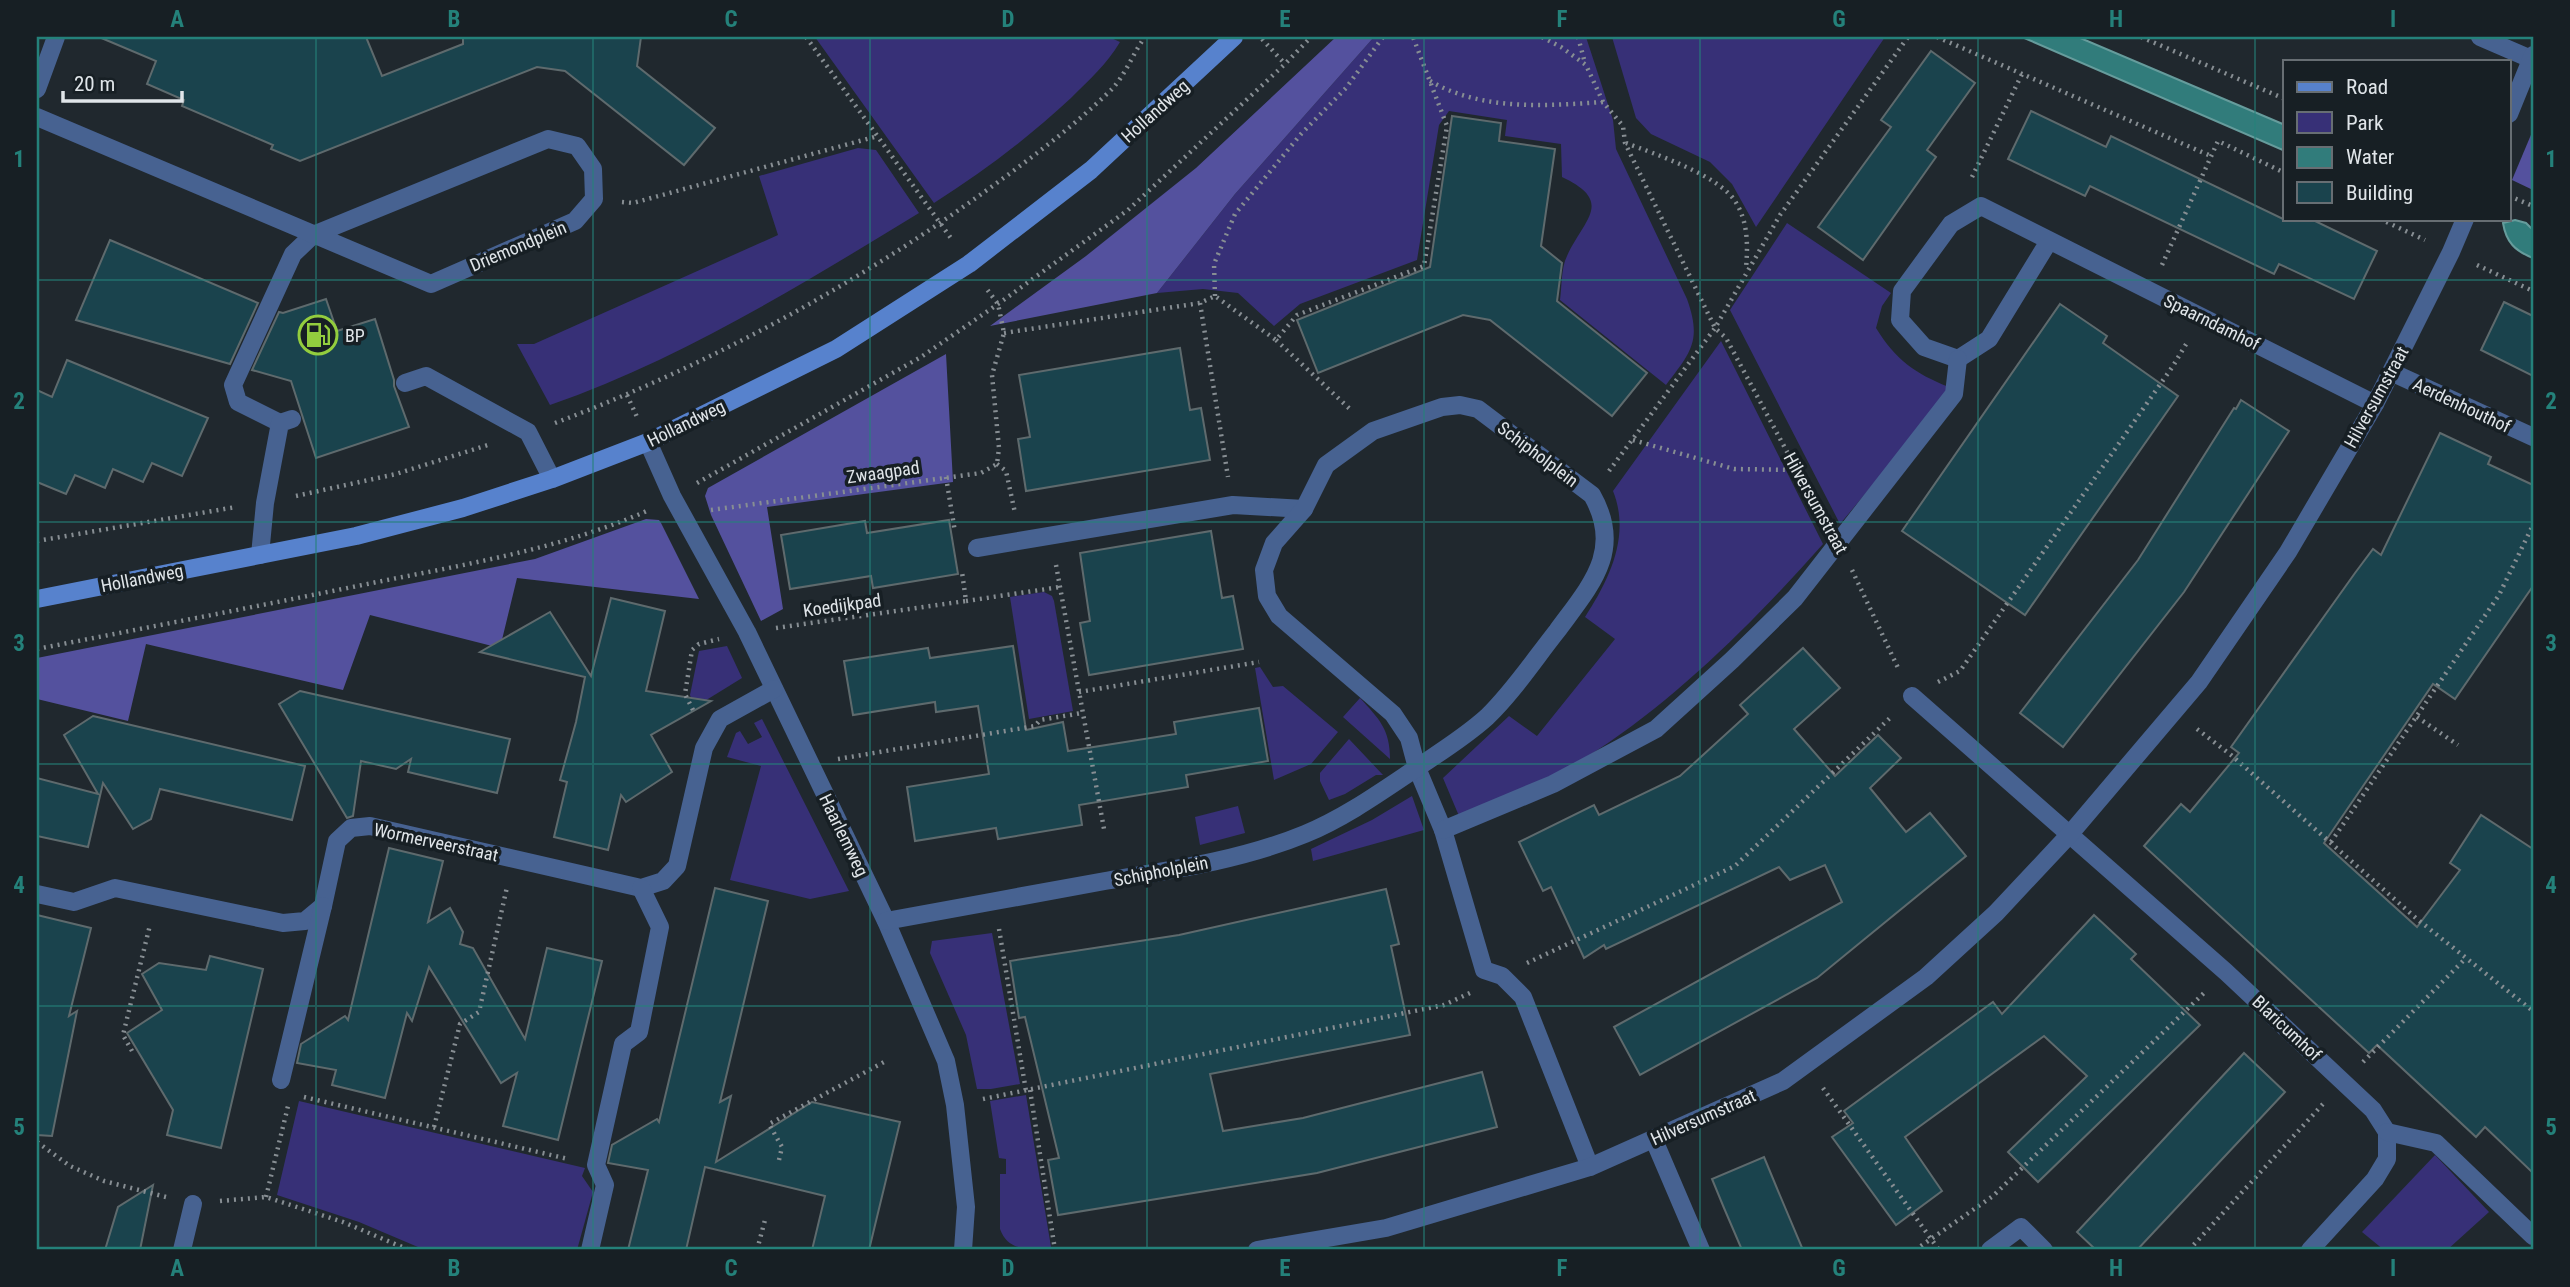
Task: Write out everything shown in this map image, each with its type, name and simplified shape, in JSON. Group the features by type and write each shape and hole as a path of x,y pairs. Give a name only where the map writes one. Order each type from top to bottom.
{"street":[{"path":"37,89 56,37"},
{"name":"Hollandweg","path":"37,599 356,536 463,508 552,479 648,442 836,349 969,264 1091,170 1234,37"},
{"path":"2480,37 2532,57 2510,112"},
{"name":"Driemondplein","path":"37,117 430,284 575,221 594,199"},
{"path":"260,555 265,502 286,421 238,402 233,385 293,254 313,235 548,139 577,146 593,169 594,199"},
{"path":"1958,359 1924,347 1900,320 1902,291 1951,224 1981,206"},
{"name":"Spaarndamhof","path":"1981,206 2375,404"},
{"name":"Hilversumstraat","path":"1257,1250 1386,1228 1590,1167 1783,1081 1926,977 1996,914 2070,834 2199,682 2288,552 2375,404 2465,220"},
{"path":"1443,830 1553,784 1656,729 1732,660 1795,598 1954,394 1958,359 1989,338 2049,241"},
{"name":"Aerdenhouthof","path":"2391,372 2533,437"},
{"path":"405,383 426,376 528,432 552,479"},
{"name":"Schipholplein","path":"886,920 1242,856 1306,834 1362,805 1417,768 1487,716 1516,684 1581,598 1600,566 1607,533 1602,512 1592,495 1478,409 1460,405 1442,407 1373,431 1326,465 1304,509 1274,543 1264,570 1267,596 1279,616 1393,714 1409,738 1417,768"},
{"name":"Haarlemweg","path":"648,442 682,514 747,632 886,920 946,1061 955,1105 966,1207 964,1250"},
{"path":"977,548 1233,505 1304,509"},
{"path":"590,1250 605,1185 596,1165 623,1044 639,1032 660,927 641,888 663,881 677,866 704,748 720,719 774,689"},
{"path":"1912,696 2070,834"},
{"path":"1417,768 1443,830 1484,970 1502,976 1523,998 1590,1167"},
{"name":"Wormerveerstraat","path":"281,1080 337,841 351,828 370,826 641,888"},
{"name":"Blaricumhof","path":"2070,834 2344,1081 2373,1110 2387,1132"},
{"path":"37,894 74,902 115,888 283,923 305,921 323,906"},
{"path":"2311,1250 2375,1179 2387,1159 2387,1132 2436,1143 2533,1236"},
{"path":"1654,1140 1701,1250"},
{"path":"182,1250 193,1204"},
{"path":"1990,1250 2021,1227 2044,1250"}],"path":[{"path":"806,37 998,304 1004,333 992,375 999,449 997,464 1006,471 1021,541"},
{"path":"37,541 265,502 396,474 528,432 627,395 795,314 942,223 1040,152 1113,88 1143,37"},
{"path":"1257,37 1264,40 1286,64"},
{"path":"1215,296 1214,264 1235,214 1301,134 1346,88 1383,37"},
{"path":"1276,340 1297,315 1424,266 1447,126 1413,37"},
{"path":"1542,37 1586,65"},
{"path":"1430,81 1445,90 1502,103 1538,106 1603,102 1586,65 1578,37"},
{"path":"1592,495 1715,328 1780,215 1908,37"},
{"path":"1937,37 2211,156"},
{"path":"2141,37 2283,98"},
{"path":"1981,206 1969,184 2022,74"},
{"name":"Hilversumstraat","path":"1603,102 1623,126 1625,143 1715,328 1726,338 1830,533 1839,543 1912,696"},
{"path":"594,199 633,203 878,136"},
{"path":"2150,292 2218,141 2283,172"},
{"path":"1625,143 1680,164 1711,180 1734,199 1745,225 1748,244 1746,270"},
{"path":"2510,196 2533,206"},
{"path":"2383,220 2533,291"},
{"path":"1004,333 1200,303 1215,296"},
{"path":"1215,296 1276,340 1373,431"},
{"path":"1200,303 1233,505"},
{"path":"1633,440 1734,469 1797,470"},
{"name":"Zwaagpad","path":"682,514 981,473 997,464"},
{"path":"946,477 956,539"},
{"path":"2331,842 2499,595 2533,525"},
{"path":"1051,536 1104,829"},
{"path":"960,564 967,601"},
{"name":"Koedijkpad","path":"711,735 692,709 685,694 692,650 699,644 747,632 1060,586"},
{"path":"1079,692 1259,662"},
{"path":"2174,712 2231,755 2417,919 2533,1011"},
{"path":"810,764 1035,726 1041,720 1082,713"},
{"path":"2417,717 2458,745"},
{"path":"434,1127 460,1024 479,1012 513,859"},
{"path":"132,1051 123,1035 157,897"},
{"path":"995,902 1055,1250"},
{"path":"2189,1250 2344,1081 2466,958"},
{"path":"1915,1250 1993,1196 2226,972"},
{"path":"955,1105 1444,1006 1502,976"},
{"path":"779,1160 782,1147 769,1124 884,1062"},
{"path":"1806,1065 1939,1250"},
{"path":"266,1197 291,1094 596,1165"},
{"path":"757,1250 765,1220"}],"green space":[{"path":"815,37 1109,37 1120,42 1097,72 1055,113 1005,154 934,203"},
{"path":"1374,37 1586,37 1613,120 1616,149 1687,299 1694,326 1688,354 1666,385 1560,300 1565,261 1587,221 1591,203 1588,195 1578,186 1562,177 1561,144 1505,136 1507,120 1449,111 1439,125 1417,260 1300,304 1274,326 1238,293 1203,289 1157,293 1235,194"},
{"path":"1612,37 1885,37 1756,227 1732,184 1710,162 1651,134 1636,118"},
{"path":"858,148 876,150 919,213 785,293 693,343 646,366 550,405 517,344 534,344 778,235 759,176"},
{"path":"1787,223 1891,293 1882,306 1876,328 1891,349 1907,364 1949,387 1900,452 1840,524 1730,310"},
{"path":"1721,341 1823,544 1721,650 1638,722 1572,765 1459,816 1443,778 1509,716 1537,736 1615,639 1585,617 1602,588 1615,557 1620,524 1613,491"},
{"path":"1044,592 1052,596 1054,601 1073,711 1029,719 1010,597"},
{"path":"727,646 742,678 695,707 690,695 699,651"},
{"path":"1260,667 1273,687 1283,686 1338,732 1311,764 1274,780 1255,668"},
{"path":"1360,698 1386,732 1390,759 1343,717"},
{"path":"762,719 849,891 810,899 730,880 761,766 727,757 736,733 740,731 748,744 762,737 754,723"},
{"path":"1349,739 1383,775 1376,775 1345,794 1329,800 1320,781 1320,773"},
{"path":"1412,796 1424,830 1313,861 1311,849 1372,820"},
{"path":"1238,806 1245,833 1200,845 1195,817"},
{"path":"992,933 1020,1084 977,1089 966,1035 930,953 932,941"},
{"path":"1026,1095 1051,1247 1036,1249 1014,1246 1000,1229 1000,1174 1006,1174 1006,1159 999,1158 990,1101"},
{"path":"299,1101 585,1168 582,1176 593,1192 577,1250 425,1250 359,1222 277,1195"},
{"path":"2435,1155 2489,1212 2447,1250 2384,1250 2362,1232"}],"shaded area":[{"path":"1336,37 1374,37 1235,194 1157,293 990,326 1086,256 1196,168"},
{"path":"2533,130 2533,190 2512,180"},
{"path":"946,354 953,482 767,507 783,609 761,621 711,515 705,496 708,488"},
{"path":"646,519 659,520 661,523 699,599 517,578 500,648 370,615 343,690 146,644 128,721 37,699 37,658 535,559"}],"water":[{"path":"2022,37 2078,37 2283,124 2283,150"},
{"path":"2515,220 2526,223 2533,230 2533,258 2516,249 2506,235 2503,223"}],"building":[{"path":"99,37 366,37 382,76 463,44 463,37 641,37 637,66 715,128 684,165 565,71 537,67 300,161 271,149 273,145 182,106 184,100 147,84 156,61"},
{"path":"1931,51 1975,83 1927,150 1936,157 1863,260 1818,227 1891,127 1881,120"},
{"path":"2031,111 2106,147 2111,136 2283,220 2313,220 2377,251 2354,299 2279,264 2274,274 2090,186 2085,196 2008,159"},
{"path":"1452,116 1501,123 1499,141 1555,149 1541,246 1562,263 1557,301 1647,373 1612,416 1490,320 1463,315 1318,373 1297,320 1430,267"},
{"path":"110,240 258,303 230,364 76,320"},
{"path":"326,299 337,331 375,319 409,427 316,458 291,381 252,370 279,312"},
{"path":"2504,302 2533,316 2533,376 2481,350"},
{"path":"2060,304 2107,336 2103,343 2178,396 2025,615 1902,531"},
{"path":"1180,348 1190,410 1201,408 1210,460 1026,491 1018,439 1030,437 1019,375"},
{"path":"67,360 208,418 182,476 152,463 143,482 113,469 105,488 75,475 66,494 37,482 37,390 52,397"},
{"path":"2241,400 2289,431 2184,592 2063,747 2020,713 2138,560"},
{"path":"2440,433 2491,457 2488,464 2533,485 2533,586 2455,699 2433,684 2324,843 2417,927 2460,870 2450,863 2481,815 2533,849 2533,1173 2485,1127 2476,1137 2377,1045 2369,1053 2144,846 2181,804 2190,812 2239,753 2231,747 2355,573 2373,549 2381,555"},
{"path":"949,520 958,574 873,588 871,576 790,589 781,535 865,521 867,533"},
{"path":"1211,531 1222,598 1233,596 1243,649 1089,675 1080,623 1090,621 1080,553"},
{"path":"611,598 665,611 646,691 711,701 651,735 672,772 626,802 621,795 608,850 554,837 567,782 560,780 585,677 480,652 550,612 591,676"},
{"path":"1013,646 1026,730 1063,722 1068,751 1176,734 1174,722 1259,708 1268,761 1186,775 1188,787 1079,805 1082,825 998,839 996,828 915,841 907,787 989,774 978,706 936,712 935,702 853,715 844,661 928,648 930,658"},
{"path":"1803,648 1840,688 1794,729 1835,776 1878,735 1901,758 1870,788 1906,832 1930,813 1966,856 1817,978 1640,1075 1614,1027 1842,902 1825,865 1790,880 1779,867 1606,949 1604,945 1584,958 1551,887 1543,891 1519,842 1594,805 1599,815 1680,776 1748,714 1740,705"},
{"path":"300,691 510,739 497,793 408,772 411,759 396,769 361,761 353,816 347,818 279,704"},
{"path":"93,716 305,766 292,820 160,789 151,819 133,829 103,783 88,847 37,836 37,778 98,794 64,735"},
{"path":"389,848 443,861 428,922 450,908 463,932 460,944 473,948 525,1039 547,948 602,961 558,1140 503,1126 517,1073 501,1083 429,967 412,1021 407,1013 385,1098 332,1085 336,1070 297,1063 301,1044 345,1016 348,1020"},
{"path":"715,888 768,901 720,1102 731,1096 716,1162 812,1102 900,1122 869,1250 812,1250 825,1196 705,1167 686,1250 628,1250 648,1170 608,1163 612,1145 657,1119 659,1122"},
{"path":"1386,889 1399,944 1391,946 1410,1035 1210,1074 1223,1131 1303,1118 1482,1072 1497,1127 1317,1173 1058,1215 1048,1160 1059,1158 1025,1017 1019,1018 1010,961 1179,935"},
{"path":"37,915 91,928 69,1016 77,1011 52,1136 37,1135"},
{"path":"2094,915 2136,954 2131,959 2200,1025 2038,1182 2008,1152 2087,1076 2044,1036 1905,1137 1942,1191 1896,1225 1832,1137 1853,1123 1844,1111 1993,1002 2002,1014"},
{"path":"210,956 263,969 221,1148 167,1135 173,1110 127,1033 162,1010 142,974 159,963 206,970"},
{"path":"2244,1053 2285,1092 2137,1250 2096,1250 2077,1232"},
{"path":"1764,1157 1803,1250 1742,1250 1724,1208 1712,1179"},
{"path":"153,1185 140,1250 105,1250 118,1207"}],"place":[{"name":"BP","path":"318,335"}]}
